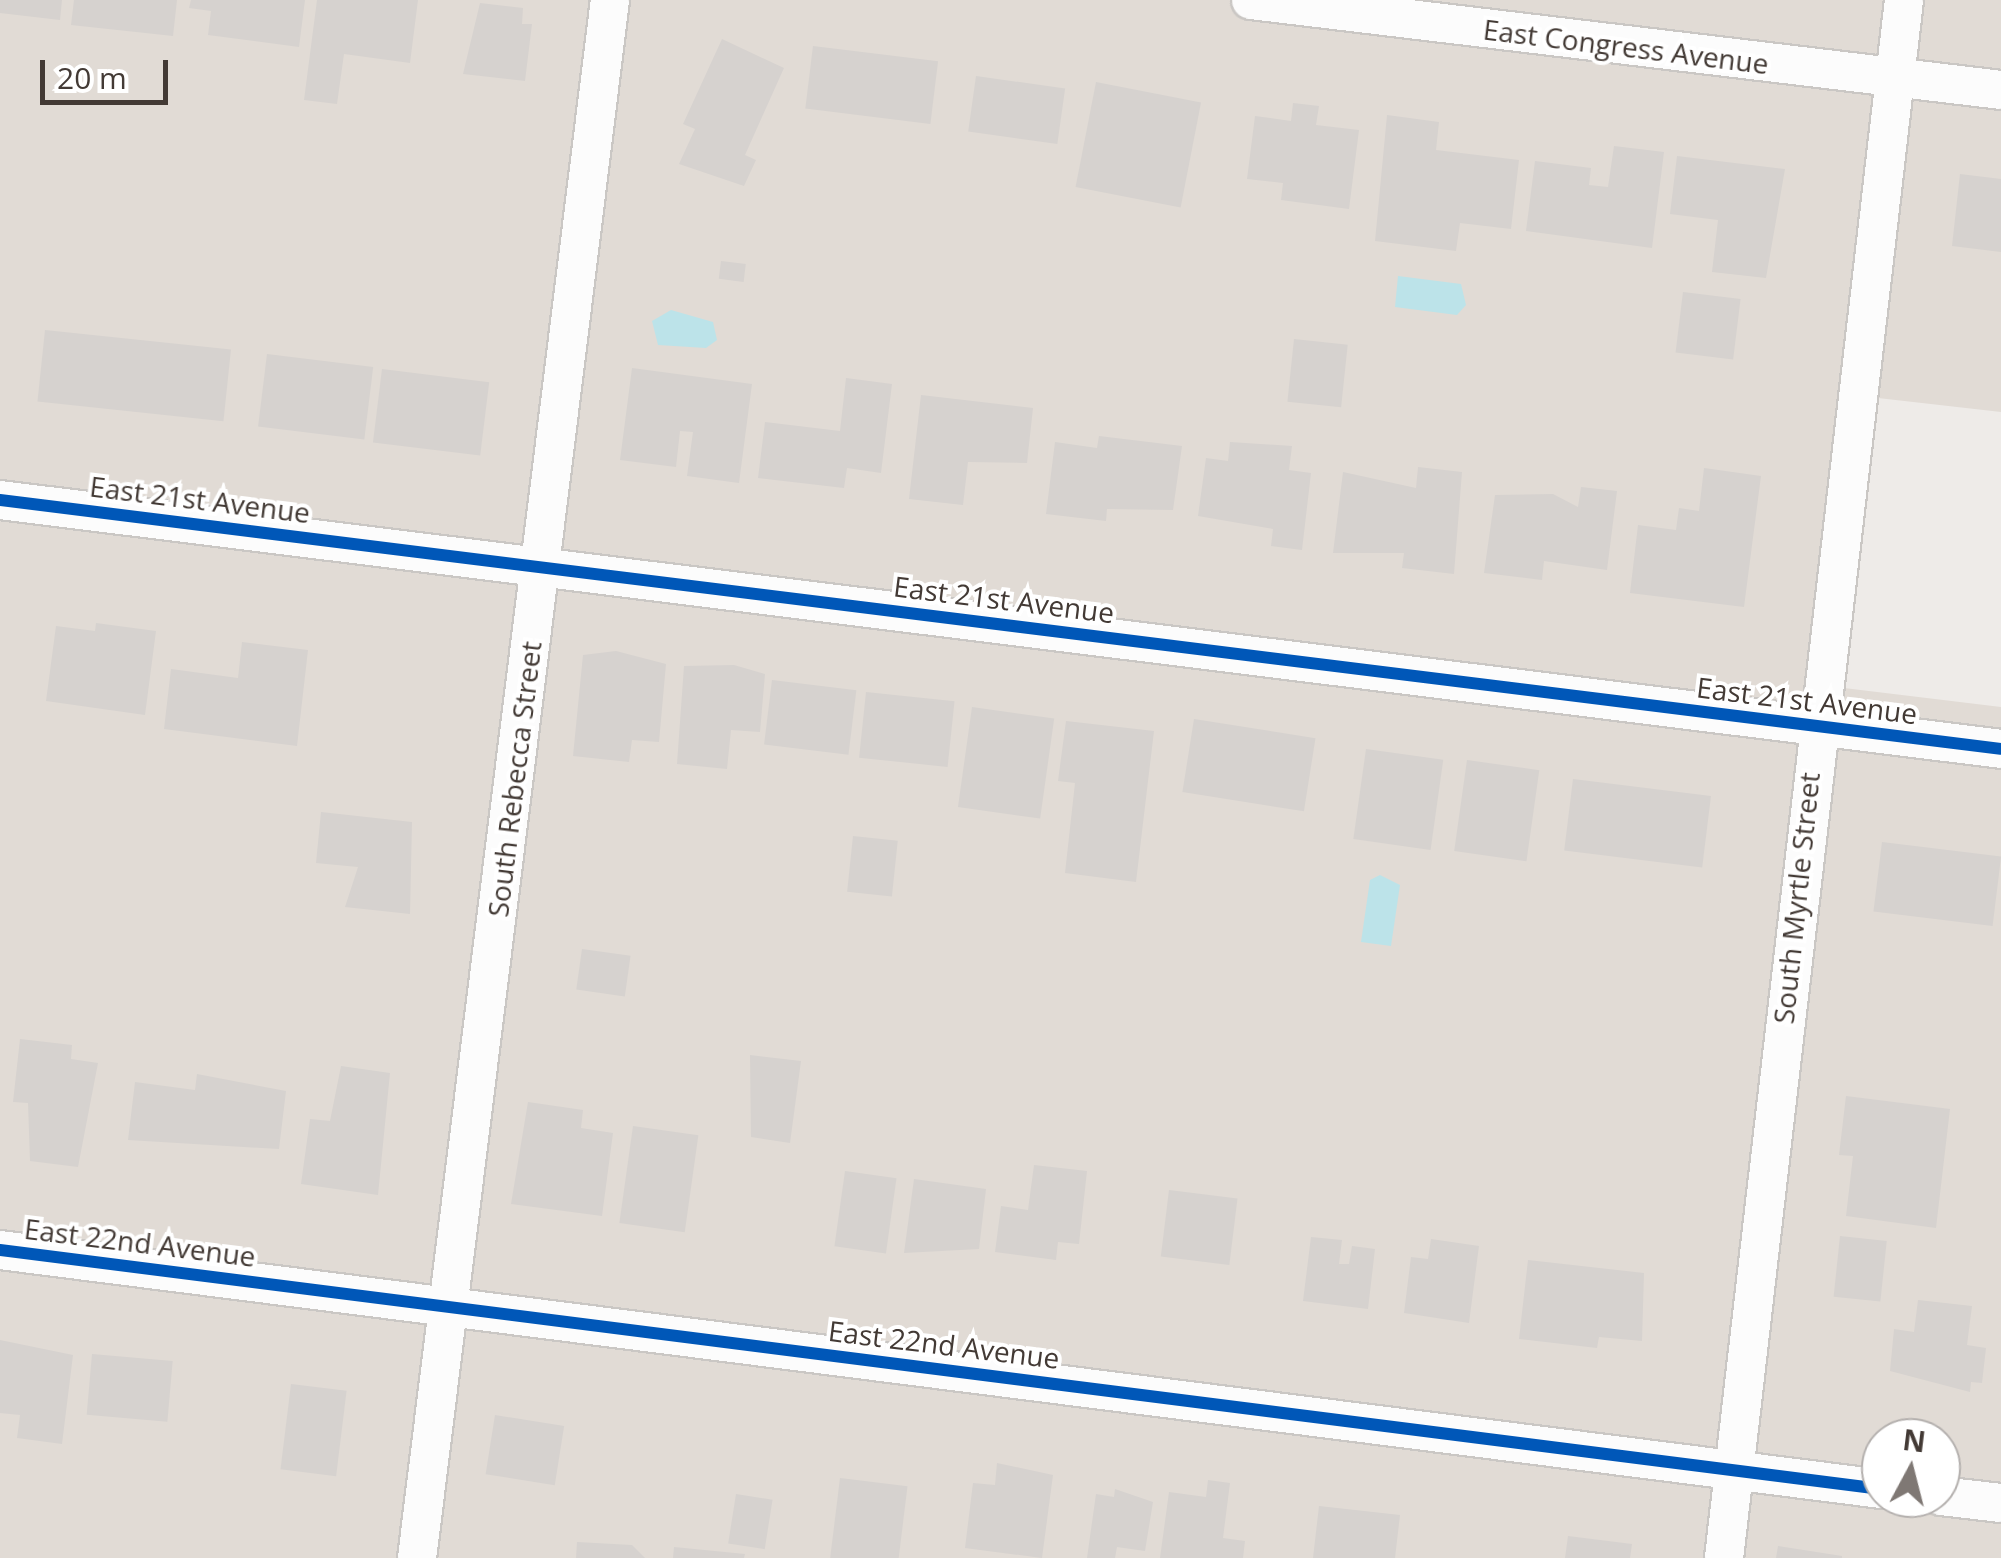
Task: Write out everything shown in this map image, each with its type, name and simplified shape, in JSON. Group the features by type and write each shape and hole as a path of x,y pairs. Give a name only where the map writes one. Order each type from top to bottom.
{"street":[{"name":"South Rebecca Street","path":"417,1558 610,0"},
{"name":"East Congress Avenue","path":"1251,0 1388,9 2001,90"},
{"name":"South Myrtle Street","path":"1724,1558 1814,726 1904,0"},
{"name":"East 21st Avenue","path":"0,500 2001,749"},
{"name":"East 22nd Avenue","path":"0,1250 1861,1487"},
{"path":"1961,1498 2001,1503"}],"shaded area":[{"path":"0,0 2001,0 2001,412 1878,398 1844,688 2001,707 2001,1558 0,1558"}],"water":[{"path":"1398,276 1461,284 1466,305 1457,315 1395,307"},
{"path":"671,310 713,322 717,340 706,348 658,345 652,321"},
{"path":"1380,875 1400,885 1391,946 1361,942 1370,880"}],"building":[{"path":"0,0 62,0 60,20 0,13"},
{"path":"74,0 177,0 173,36 71,25"},
{"path":"191,0 305,0 299,47 208,35 211,11 189,8"},
{"path":"317,0 418,0 410,63 344,54 337,104 304,100"},
{"path":"480,3 523,8 522,24 532,24 525,81 463,74"},
{"path":"722,39 784,68 745,155 756,160 744,186 679,164 695,129 683,124"},
{"path":"813,46 938,61 930,124 805,109"},
{"path":"976,76 1065,89 1057,144 968,131"},
{"path":"1096,82 1201,102 1181,207 1076,187"},
{"path":"1293,103 1319,106 1316,125 1359,130 1349,209 1281,200 1283,183 1247,179 1255,116 1291,121"},
{"path":"1387,115 1439,122 1436,150 1519,160 1511,229 1460,223 1456,251 1375,241"},
{"path":"1614,146 1664,152 1652,248 1526,231 1535,161 1591,168 1589,185 1608,187"},
{"path":"1677,156 1785,169 1766,278 1712,272 1718,220 1670,214"},
{"path":"1960,174 2001,179 2001,252 1952,246"},
{"path":"721,261 746,264 744,282 719,279"},
{"path":"1683,292 1741,299 1733,360 1676,353"},
{"path":"45,330 231,350 223,421 37,402"},
{"path":"1294,339 1348,345 1341,407 1287,402"},
{"path":"267,354 373,367 364,439 258,426"},
{"path":"632,368 752,384 739,483 687,476 693,432 680,431 676,467 620,460"},
{"path":"382,369 489,382 480,456 373,442"},
{"path":"846,378 892,384 881,473 847,468 844,488 758,478 765,422 840,431"},
{"path":"921,395 1033,408 1027,463 968,462 963,505 909,499"},
{"path":"1099,436 1182,446 1173,510 1107,509 1106,521 1046,514 1055,442 1097,448"},
{"path":"1230,442 1292,446 1289,470 1311,473 1302,550 1271,546 1273,529 1198,516 1206,458 1228,461"},
{"path":"1418,467 1462,472 1454,574 1402,568 1404,553 1333,553 1343,472 1416,488"},
{"path":"1704,468 1761,476 1744,607 1630,593 1638,525 1676,530 1679,508 1699,511"},
{"path":"1581,487 1617,491 1607,570 1544,561 1542,580 1484,573 1495,495 1553,494 1578,507"},
{"path":"96,623 156,631 145,715 46,701 56,626 95,631"},
{"path":"242,642 308,650 297,746 164,729 171,669 238,678"},
{"path":"616,651 666,664 659,742 632,740 629,762 573,756 583,655"},
{"path":"734,665 765,674 760,732 731,730 727,769 677,764 684,666"},
{"path":"772,680 856,690 848,755 764,745"},
{"path":"866,692 955,701 948,767 859,758"},
{"path":"972,707 1054,719 1040,819 958,807"},
{"path":"1194,719 1315,738 1304,811 1182,792"},
{"path":"1066,721 1154,731 1136,882 1065,873 1075,783 1058,781"},
{"path":"1366,749 1443,760 1431,850 1353,839"},
{"path":"1467,760 1539,770 1526,861 1454,851"},
{"path":"1573,779 1711,796 1702,867 1564,850"},
{"path":"321,812 412,822 410,914 345,907 358,867 316,863"},
{"path":"853,836 898,841 892,896 847,892"},
{"path":"1882,842 2001,857 1993,926 1873,911"},
{"path":"582,949 631,956 625,996 576,990"},
{"path":"20,1039 72,1045 71,1059 98,1063 78,1167 30,1161 28,1103 13,1102"},
{"path":"750,1055 801,1061 790,1143 751,1137"},
{"path":"341,1066 390,1073 378,1195 301,1184 310,1119 330,1121"},
{"path":"197,1074 286,1091 279,1149 128,1140 135,1082 195,1090"},
{"path":"1846,1096 1950,1109 1936,1228 1846,1216 1853,1156 1839,1155"},
{"path":"528,1102 583,1110 581,1128 613,1133 602,1216 511,1204"},
{"path":"633,1126 698,1135 685,1232 619,1223"},
{"path":"1034,1165 1087,1171 1079,1244 1058,1242 1056,1260 995,1252 1001,1206 1028,1210"},
{"path":"845,1171 896,1178 886,1253 834,1246"},
{"path":"914,1179 986,1189 979,1249 904,1253"},
{"path":"1169,1190 1237,1198 1229,1265 1161,1257"},
{"path":"1840,1236 1887,1241 1880,1302 1834,1297"},
{"path":"1311,1237 1342,1240 1339,1264 1349,1264 1352,1246 1375,1249 1368,1309 1303,1301"},
{"path":"1431,1239 1479,1246 1469,1323 1404,1313 1411,1257 1428,1259"},
{"path":"1528,1260 1644,1273 1642,1341 1599,1337 1597,1348 1519,1339"},
{"path":"1918,1300 1972,1306 1967,1345 1986,1348 1982,1383 1971,1382 1970,1392 1890,1371 1894,1329 1914,1332"},
{"path":"0,1340 73,1355 62,1444 17,1438 20,1415 0,1413"},
{"path":"92,1354 173,1361 167,1422 87,1415"},
{"path":"291,1384 347,1391 336,1476 281,1469"},
{"path":"495,1415 564,1426 555,1485 486,1474"},
{"path":"997,1463 1053,1475 1042,1558 965,1548 973,1483 995,1485"},
{"path":"840,1478 907,1486 899,1558 830,1558"},
{"path":"1208,1480 1230,1483 1223,1538 1245,1541 1243,1558 1160,1558 1169,1492 1206,1497"},
{"path":"1115,1489 1153,1502 1145,1551 1117,1547 1115,1558 1087,1558 1096,1494 1114,1497"},
{"path":"736,1494 773,1500 765,1549 728,1543"},
{"path":"1319,1506 1400,1515 1395,1558 1313,1558"},
{"path":"1568,1536 1632,1544 1630,1558 1565,1558"},
{"path":"577,1542 632,1545 645,1558 576,1558"},
{"path":"1778,1546 1842,1556 1842,1558 1776,1558"},
{"path":"674,1547 745,1554 744,1558 673,1558"}],"cycle path":[{"path":"0,500 2001,749"},
{"path":"0,1250 1861,1486"}]}
